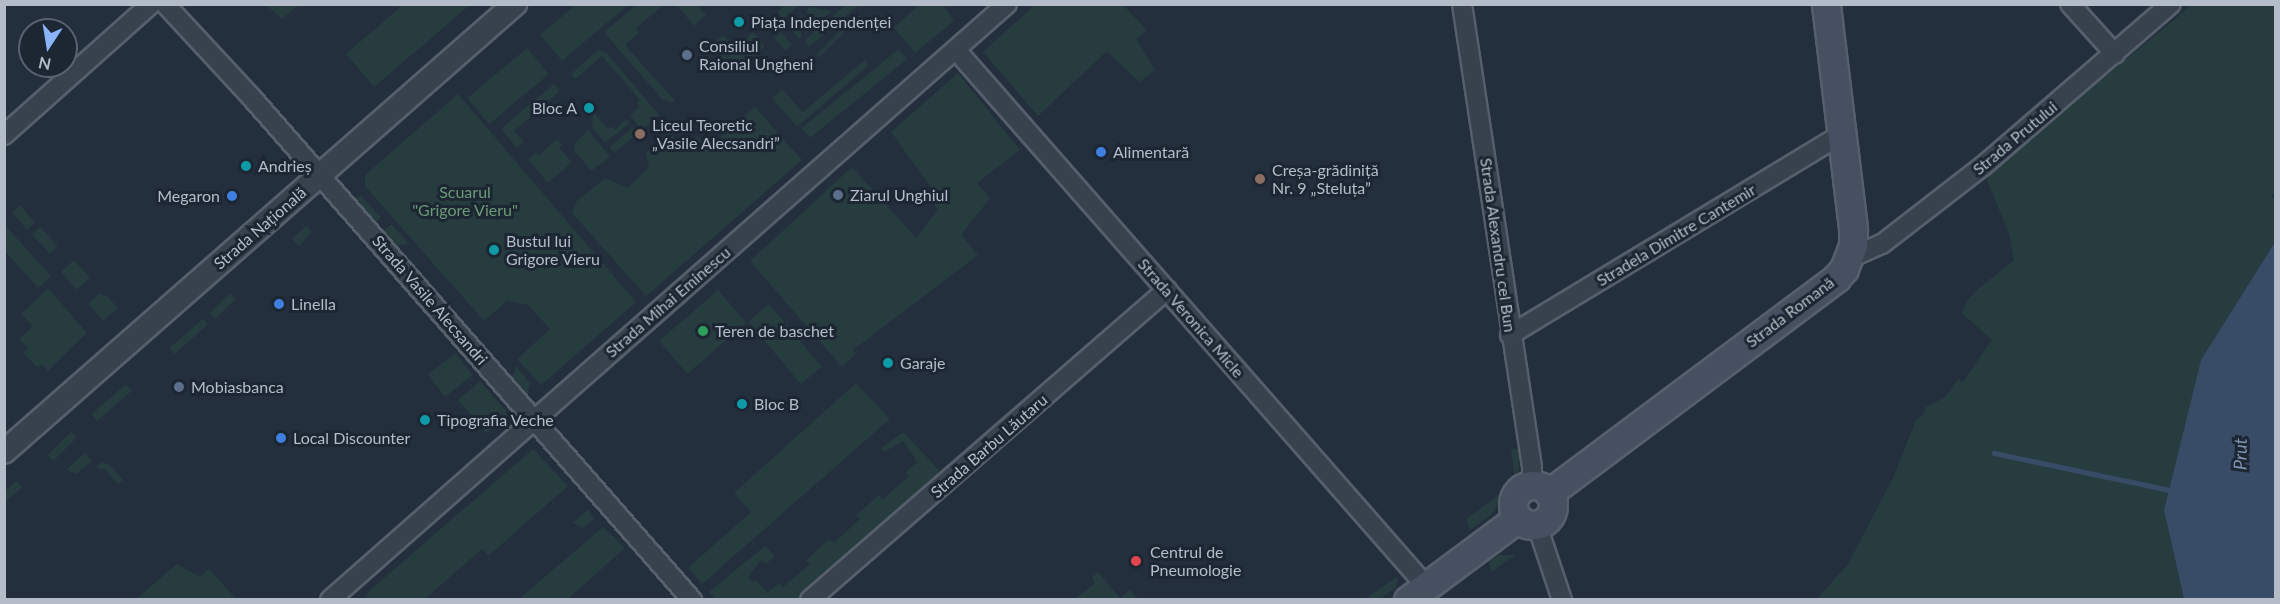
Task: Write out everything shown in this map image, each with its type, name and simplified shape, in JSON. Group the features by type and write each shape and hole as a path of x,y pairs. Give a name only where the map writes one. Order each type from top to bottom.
{"main road":[{"path":"1826,4 1853,228 1850,258"},
{"name":"Strada Romană","path":"1528,522 1514,512 1515,498 1525,487 1541,489 1836,278 1850,258"},
{"path":"1417,593 1528,522"}],"street":[{"path":"4,135 151,4"},
{"name":"Strada Vasile Alecsandri","path":"165,4 320,175 692,600"},
{"name":"Strada Națională","path":"4,452 515,4"},
{"name":"Strada Mihai Eminescu","path":"330,600 1007,4"},
{"name":"Strada Alexandru cel Bun","path":"1462,4 1510,335 1532,468 1541,489"},
{"path":"2070,4 2115,54"},
{"name":"Strada Prutului","path":"1850,258 1882,243 1983,166 2171,4"},
{"name":"Strada Veronica Micle","path":"956,50 1167,290 1417,593"},
{"name":"Stradela Dimitre Cantemir","path":"1510,335 1842,134"},
{"name":"Strada Barbu Lăutaru","path":"810,600 1167,290"},
{"path":"1528,522 1562,600"}],"green space":[{"path":"404,4 470,5 374,87 346,54"},
{"path":"577,4 628,5 562,61 540,35"},
{"path":"786,4 797,7 783,19 777,12"},
{"path":"1036,4 1123,5 1147,30 1136,39 1155,70 1139,82 1107,51 1038,116 983,52"},
{"path":"266,5 298,5 282,19"},
{"path":"636,5 664,5 636,28 639,32 625,45 675,101 672,103 662,99 604,32"},
{"path":"677,5 697,5 706,15 694,26"},
{"path":"846,5 859,5 809,47 805,43 806,39"},
{"path":"920,5 943,5 954,21 915,53 894,27"},
{"path":"2192,5 2275,5 2276,191 2271,196 2275,201 2275,242 2201,360 2164,510 2184,599 1816,600 1848,564 1893,478 1916,420 1922,416 1926,407 1945,397 1959,378 1962,383 1992,340 1962,313 1968,300 1978,289 2014,260 2009,234 1985,175"},
{"path":"809,7 832,11 805,34 807,10"},
{"path":"802,14 801,37 799,39 788,26"},
{"path":"857,14 860,17 819,58 816,55"},
{"path":"753,32 765,46 735,73 711,45 723,35 735,48"},
{"path":"781,32 792,45 785,51 774,38"},
{"path":"527,48 549,74 489,124 467,98"},
{"path":"899,49 907,59 810,138 802,128"},
{"path":"598,50 606,52 659,115 642,130 630,115 640,107 637,103 640,100 602,56 575,79 571,74"},
{"path":"865,60 869,65 797,127 772,98 782,89 803,112"},
{"path":"958,73 1020,150 977,183 990,198 961,235 978,255 853,350 856,354 842,367 750,261 852,167 916,238 938,209 927,197 933,190 891,132"},
{"path":"554,84 559,89 558,93 514,131 524,142 517,148 501,129"},
{"name":"Scuarul \"Grigore Vieru\"","path":"458,94 636,302 541,385 517,359 550,329 528,305 507,301 484,321 365,186 365,175"},
{"path":"755,107 802,160 646,296 572,213 576,202 605,178 627,188 649,167 646,153 668,131 683,148 697,136 708,148"},
{"path":"593,112 608,129 611,126 615,130 626,119 630,123 605,143 592,127"},
{"path":"633,127 638,133 614,153 609,147"},
{"path":"588,130 610,157 591,171 574,150 576,142"},
{"path":"557,139 562,145 559,148 572,162 548,183 528,160 536,152 539,155"},
{"path":"360,195 381,217 374,224 354,200"},
{"path":"20,205 35,222 27,230 12,212"},
{"path":"4,224 51,276 38,288 7,253 5,255"},
{"path":"391,224 409,244 393,246 381,233"},
{"path":"306,226 312,232 299,246 292,239"},
{"path":"40,227 58,246 50,254 32,235"},
{"path":"74,260 90,278 77,290 61,272"},
{"path":"48,288 87,333 48,371 42,364 38,368 23,353 28,348 19,339 33,326 21,314"},
{"name":"Teren de baschet","path":"718,290 746,322 687,374 659,341"},
{"path":"230,293 236,299 215,319 209,314"},
{"path":"99,294 107,296 118,308 103,321 88,304"},
{"path":"769,304 822,367 801,384 748,321"},
{"path":"203,319 208,324 175,354 169,348"},
{"path":"455,353 473,375 445,397 428,375"},
{"path":"516,366 530,383 527,397 511,379"},
{"path":"480,381 509,414 487,433 458,400"},
{"path":"856,383 890,419 702,584 688,568 751,512 734,493"},
{"path":"126,384 132,391 97,421 91,414"},
{"path":"71,432 77,438 53,461 48,455"},
{"path":"903,432 939,470 938,479 797,599 716,599 709,592 765,546 775,556 766,564 761,560 748,577 753,582 756,580 767,593 779,583 783,587 810,564 806,560 829,539 834,543 860,519 856,515 879,495 883,499 909,476 906,472 917,462 903,441 884,452 881,448"},
{"path":"533,449 568,486 488,556 482,549 425,599 366,599 368,592"},
{"path":"1511,449 1519,449 1519,468 1515,479"},
{"path":"85,453 92,461 76,474 66,470"},
{"path":"102,462 111,466 123,480 118,484 104,468 101,470 97,466"},
{"path":"16,481 22,487 5,502 5,491"},
{"path":"1509,487 1492,514 1470,530 1466,519"},
{"path":"588,509 594,519 583,528 573,523"},
{"path":"603,527 625,548 568,599 519,599"},
{"path":"1499,555 1516,555 1491,572 1489,561"},
{"path":"177,564 200,577 209,569 236,599 136,599"},
{"path":"1098,572 1120,598 1130,590 1138,599 1075,599 1095,583 1092,577"},
{"path":"1398,576 1396,587 1380,599 1365,599"}],"water":[{"name":"Prut","path":"2275,242 2275,599 2184,599 2164,510 2201,360"}],"waterway":[{"path":"1994,453 2174,491"}],"place":[{"name":"Piața Independenței","path":"739,22"},
{"name":"Consiliul Raional Ungheni","path":"687,55"},
{"name":"Bloc A","path":"589,108"},
{"name":"Liceul Teoretic „Vasile Alecsandri”","path":"640,134"},
{"name":"Alimentară","path":"1101,152"},
{"name":"Andrieș","path":"246,166"},
{"name":"Creșa-grădiniță Nr. 9 „Steluța”","path":"1260,179"},
{"name":"Ziarul Unghiul","path":"838,195"},
{"name":"Megaron","path":"232,196"},
{"name":"Bustul lui Grigore Vieru","path":"494,250"},
{"name":"Linella","path":"279,304"},
{"name":"Teren de baschet","path":"703,331"},
{"name":"Garaje","path":"888,363"},
{"name":"Mobiasbanca","path":"179,387"},
{"name":"Bloc B","path":"742,404"},
{"name":"Tipografia Veche","path":"425,420"},
{"name":"Local Discounter","path":"281,438"},
{"name":"Centrul de Pneumologie","path":"1136,561"}]}
